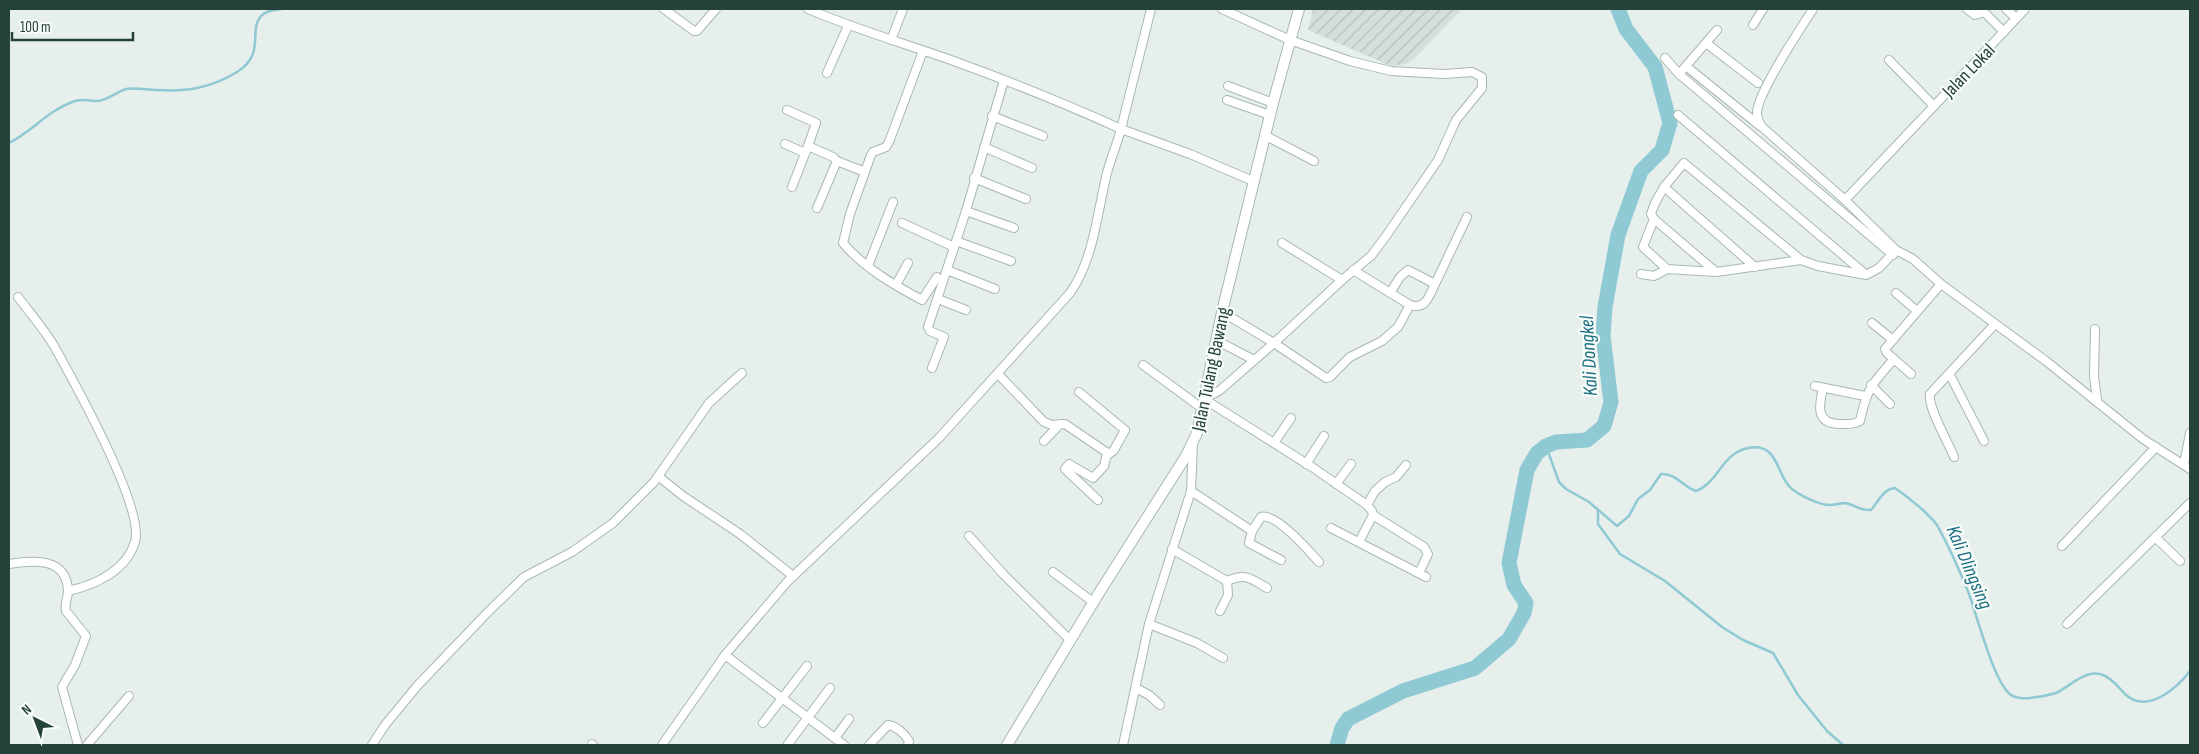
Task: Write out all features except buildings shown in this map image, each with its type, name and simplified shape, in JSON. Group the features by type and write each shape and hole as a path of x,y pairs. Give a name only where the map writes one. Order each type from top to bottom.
{"street":[{"path":"664,9 674,12 694,31 697,31 716,9"},
{"path":"808,9 848,26 923,50 1004,80 1253,181"},
{"path":"891,40 903,9"},
{"path":"662,745 725,655 793,576 917,459 1052,316 1080,280 1095,231 1107,172 1121,129 1151,9"},
{"path":"1204,400 1214,395 1371,256 1438,160 1456,120 1482,88 1482,77 1472,72 1444,74 1391,71 1350,61 1290,40 1222,9"},
{"name":"Jalan Tulang Bawang","path":"1007,745 1072,641 1093,602 1193,444 1253,181 1299,9"},
{"path":"1753,25 1763,9"},
{"path":"1762,127 1758,121 1758,104 1787,48 1813,9"},
{"path":"1967,9 1974,15 1984,12 2004,32"},
{"path":"2006,9 2016,18"},
{"name":"Jalan Lokal","path":"1889,60 1934,106 2025,9"},
{"path":"827,73 848,26"},
{"path":"1679,74 1717,30"},
{"path":"1706,42 1758,83"},
{"path":"923,50 889,142 886,147 873,152 850,214 843,243 868,266 922,300 937,277"},
{"path":"1665,58 1679,74 1895,252 1913,259 1941,284 2097,400 2156,447 2187,466 2190,433"},
{"path":"1686,66 1762,127 1845,200 1895,252"},
{"path":"932,368 944,337 928,327 966,211 974,178 1004,80"},
{"path":"1228,86 1273,103"},
{"path":"1227,100 1270,115"},
{"path":"1845,200 1934,106"},
{"path":"787,110 816,123 792,187"},
{"path":"1678,115 1866,274"},
{"path":"992,116 1043,136"},
{"path":"1266,136 1314,161"},
{"path":"785,144 833,157 836,161 865,172"},
{"path":"984,147 1032,168"},
{"path":"817,208 836,161"},
{"path":"1716,272 1654,219 1651,214 1664,187 1684,163 1801,260 1818,266 1866,274 1879,268 1895,252"},
{"path":"974,178 1026,198"},
{"path":"1664,187 1755,267"},
{"path":"868,266 893,202"},
{"path":"966,211 1014,228"},
{"path":"1353,270 1410,305 1422,306 1435,284 1467,217"},
{"path":"1654,219 1642,247 1667,269"},
{"path":"902,223 955,244 1011,261"},
{"path":"1282,243 1342,280"},
{"path":"1641,274 1654,276 1667,269 1716,272 1801,260"},
{"path":"896,285 908,263"},
{"path":"946,270 996,289"},
{"path":"1390,293 1400,276 1408,270 1435,284"},
{"path":"1911,374 1885,350 1941,284"},
{"path":"1896,293 1917,311"},
{"path":"18,297 53,345 103,437 129,500 136,526 135,540 130,554 119,566 107,576 89,586 68,591"},
{"path":"938,299 966,310"},
{"path":"1222,312 1274,343 1326,378 1330,377 1350,357 1382,341 1398,326 1410,305"},
{"path":"1872,323 1893,340"},
{"path":"1954,457 1929,398 1930,394 1950,375 1995,324"},
{"path":"2095,329 2094,376 2097,400"},
{"path":"1216,340 1254,360"},
{"path":"1865,396 1819,387 1819,410 1833,424 1855,424 1860,421 1865,396 1894,359"},
{"path":"1143,365 1204,400 1306,464 1367,505 1372,510 1373,515 1424,547 1428,554 1423,575 1331,528"},
{"path":"372,745 384,725 418,685 524,577 572,552 613,523 658,476 709,403 742,373"},
{"path":"998,374 1044,422 1052,425 1065,424 1107,454"},
{"path":"1950,375 1984,441"},
{"path":"1871,386 1890,404"},
{"path":"1079,392 1125,430 1114,450 1107,454 1104,466 1087,488"},
{"path":"1274,444 1291,418"},
{"path":"1044,441 1060,424"},
{"path":"1306,464 1324,436"},
{"path":"1123,745 1149,624 1191,491 1193,444"},
{"path":"2062,546 2156,447"},
{"path":"1093,478 1069,464 1065,468 1098,500"},
{"path":"1336,484 1351,464"},
{"path":"1367,505 1375,491 1385,482 1396,477 1406,465"},
{"path":"658,476 683,496 740,534 793,576"},
{"path":"1191,491 1252,531"},
{"path":"2067,624 2190,503"},
{"path":"1359,542 1373,515"},
{"path":"1281,560 1251,544 1249,541 1252,531 1261,517 1268,517 1294,536 1319,562"},
{"path":"970,536 1004,576 1072,641"},
{"path":"2155,537 2180,561"},
{"path":"1172,549 1227,581"},
{"path":"9,564 42,561 50,563 56,567 65,579 68,591 66,611 86,636 75,665 62,687 78,745"},
{"path":"1053,572 1093,602"},
{"path":"1227,581 1240,576 1248,577 1267,588"},
{"path":"1220,611 1228,595 1227,581"},
{"path":"1149,624 1197,643 1223,658"},
{"path":"725,655 844,745"},
{"path":"763,723 807,666"},
{"path":"788,744 830,688"},
{"path":"1136,688 1149,695 1160,705"},
{"path":"86,745 129,696"},
{"path":"834,738 849,719"},
{"path":"869,745 888,725 893,726 906,737 909,741 908,745"}],"shaded area":[{"path":"1313,9 1462,9 1413,60 1406,64 1391,66 1308,30"}],"waterway":[{"path":"9,143 55,111 75,101 98,101 130,88 188,89 218,82 237,72 251,58 254,50 257,22 261,16 268,11 282,9"},
{"name":"Kali Dongkel","path":"1337,745 1342,728 1348,719 1403,691 1475,668 1509,639 1524,613 1526,603 1514,585 1509,563 1527,470 1537,453 1546,446 1556,442 1587,440 1604,426 1611,402 1603,336 1605,307 1618,235 1641,171 1662,150 1670,123 1655,67 1626,29 1618,9"},
{"name":"Kali Dlingsing","path":"1546,446 1559,482 1566,489 1589,502 1617,526 1629,516 1638,499 1650,490 1661,474 1671,476 1696,491 1710,482 1732,456 1748,448 1766,450 1772,455 1787,484 1792,489 1805,497 1821,503 1830,505 1846,503 1861,509 1871,510 1884,493 1895,488 1918,505 1937,525 1966,585 1992,664 2005,688 2014,697 2027,698 2054,694 2085,676 2097,673 2110,679 2126,695 2143,702 2152,700 2170,691 2190,671"},
{"path":"1598,511 1598,524 1620,554 1665,581 1722,627 1743,640 1773,653 1798,695 1827,731 1843,745"}]}
